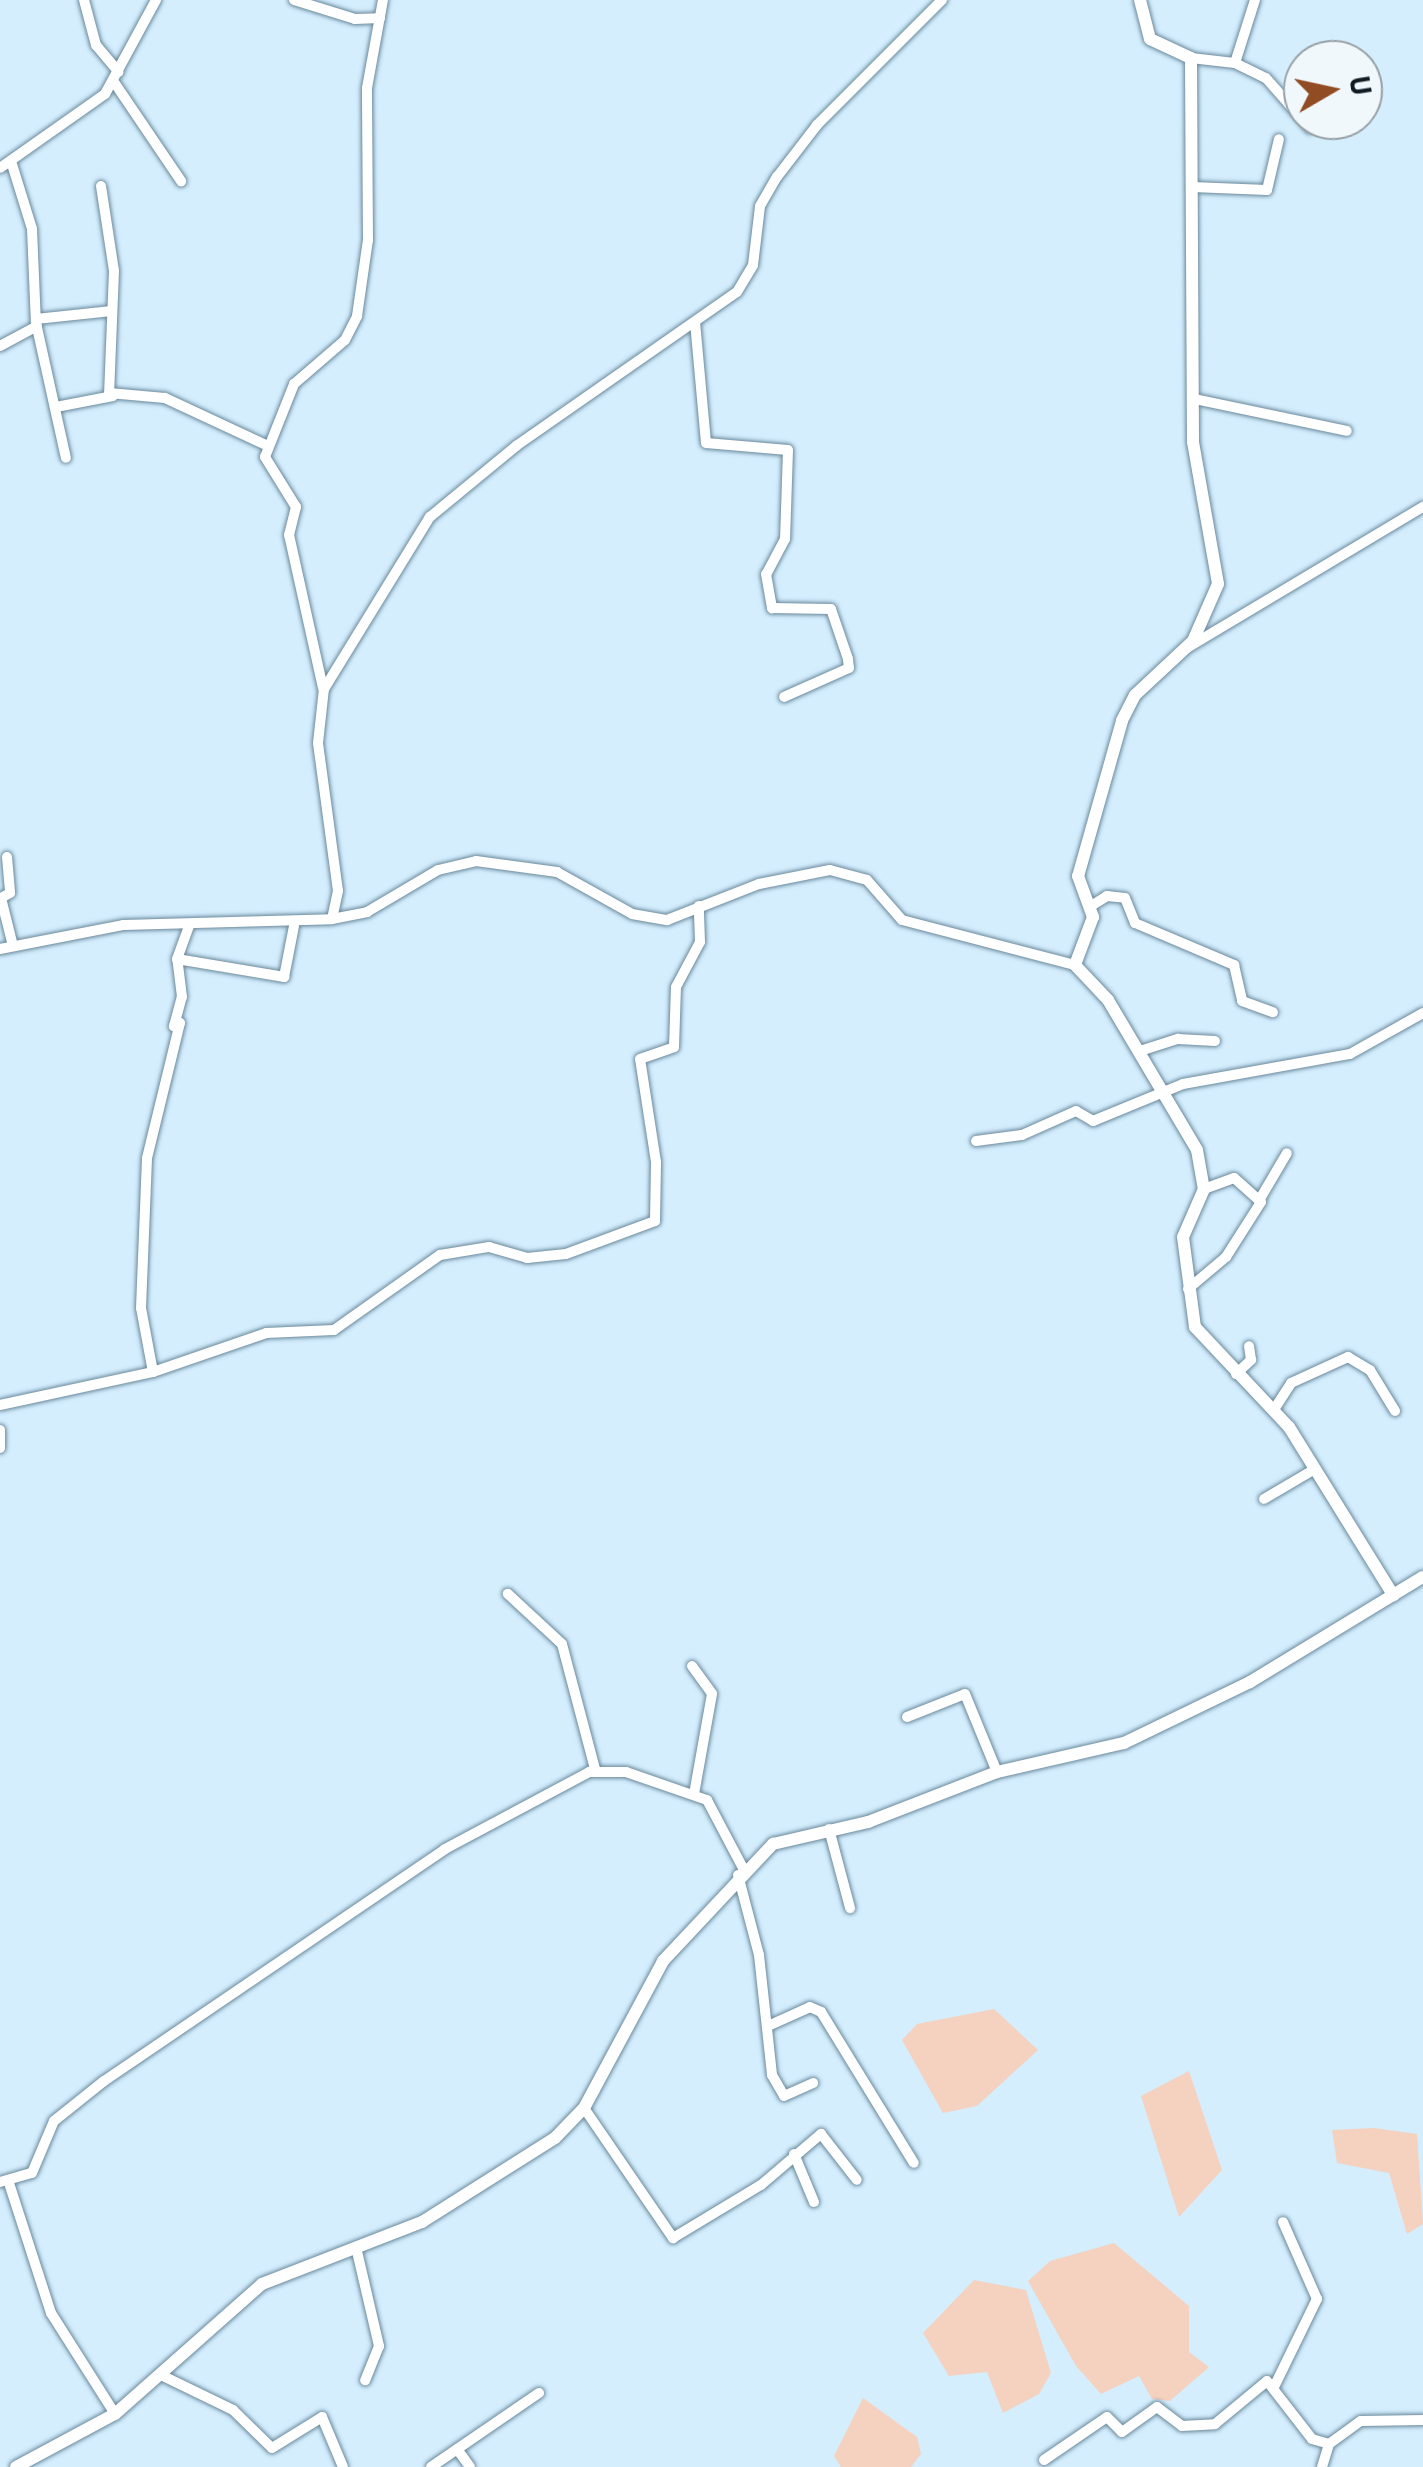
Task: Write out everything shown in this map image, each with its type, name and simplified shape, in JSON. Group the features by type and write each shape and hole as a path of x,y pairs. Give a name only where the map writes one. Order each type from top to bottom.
{"street":[{"path":"84,0 96,45 182,181"},
{"path":"0,168 74,123 116,77 156,0"},
{"path":"294,0 355,19 380,18"},
{"path":"332,919 338,891 318,743 324,689 288,535 296,507 266,464 268,446 294,384 345,340 356,316 368,240 367,88 384,0"},
{"path":"324,689 450,494 695,322 747,278 760,206 777,177 818,124 942,0"},
{"path":"1140,0 1150,39 1191,58 1235,63 1266,78 1283,97"},
{"path":"1235,63 1255,0"},
{"path":"1187,648 1218,584 1194,448 1191,58"},
{"path":"1192,186 1268,190 1279,139"},
{"path":"11,161 33,236 36,322 66,458"},
{"path":"101,186 112,311 113,396"},
{"path":"0,346 36,322 112,311"},
{"path":"695,322 706,443 788,450 785,539 766,574 772,606 831,608 848,659 848,668 784,697"},
{"path":"56,407 113,396 165,398 268,446"},
{"path":"1194,399 1347,431"},
{"path":"1075,965 1090,906 1078,876 1122,721 1135,695 1187,648 1423,507"},
{"path":"8,857 10,893 2,898 13,946"},
{"path":"0,949 76,930 294,926 332,919 367,912 423,876 476,861 558,872 640,917 667,920 760,884 855,872 902,920 1075,965 1094,979 1168,1090 1197,1150 1204,1189 1184,1232 1186,1292 1206,1348 1275,1408 1393,1595"},
{"path":"1090,906 1107,896 1126,898 1134,922 1234,964 1242,1001 1273,1012"},
{"path":"0,1405 152,1372 266,1333 334,1330 440,1255 470,1250 566,1254 655,1221 656,1162 640,1058 674,1048 676,987 700,942 699,906"},
{"path":"152,1372 141,1308 143,1216 155,1101 180,1023 174,1026 182,997 177,959 189,926"},
{"path":"177,959 284,978 294,926"},
{"path":"976,1141 1022,1134 1078,1110 1093,1122 1168,1090 1350,1054 1423,1014"},
{"path":"1140,1052 1178,1039 1215,1041"},
{"path":"1186,1292 1226,1257 1287,1154"},
{"path":"1204,1189 1234,1178 1260,1199"},
{"path":"470,1250 488,1257"},
{"path":"1236,1374 1251,1360 1249,1346"},
{"path":"1275,1408 1291,1383 1348,1357 1370,1370 1395,1411"},
{"path":"0,1430 0,1448"},
{"path":"1264,1499 1315,1469"},
{"path":"16,2467 115,2414 163,2376 248,2293 481,2190 584,2108 662,1961 740,1871 782,1839 891,1815 996,1772 1124,1743 1250,1682 1423,1577"},
{"path":"115,2414 51,2312 5,2182 32,2172 54,2120 104,2082 445,1849 595,1770 562,1644 508,1594"},
{"path":"692,1666 712,1694 694,1794"},
{"path":"907,1718 966,1694 996,1772"},
{"path":"589,1772 626,1772 694,1794 714,1806 740,1871 780,2092 813,2082"},
{"path":"829,1829 850,1908"},
{"path":"768,2026 810,2007 820,2012 914,2163"},
{"path":"584,2108 673,2238 762,2185 794,2154 824,2133 857,2180"},
{"path":"794,2154 814,2202"},
{"path":"1275,2385 1317,2300 1283,2222"},
{"path":"356,2247 379,2354 365,2380"},
{"path":"163,2376 233,2410 272,2448 322,2417 342,2467"},
{"path":"1044,2460 1106,2417 1122,2432 1157,2407 1178,2424 1202,2427 1226,2417 1260,2384 1275,2385"},
{"path":"1275,2385 1312,2438 1330,2444"},
{"path":"431,2467 539,2393"},
{"path":"1322,2467 1330,2444 1361,2421 1423,2420"},
{"path":"457,2449 470,2467"}],"shaded area":[{"path":"994,2009 1038,2050 977,2106 943,2113 902,2040 917,2024"},
{"path":"1189,2071 1222,2170 1179,2217 1141,2096"},
{"path":"1374,2128 1417,2134 1423,2224 1407,2234 1389,2173 1337,2163 1332,2130"},
{"path":"1114,2243 1189,2306 1189,2352 1209,2367 1170,2401 1152,2399 1139,2376 1101,2394 1076,2366 1028,2281 1050,2261"},
{"path":"974,2280 1026,2290 1051,2373 1039,2394 1003,2413 987,2372 949,2376 923,2333"},
{"path":"863,2398 917,2437 921,2454 911,2467 841,2467 834,2456"}]}
